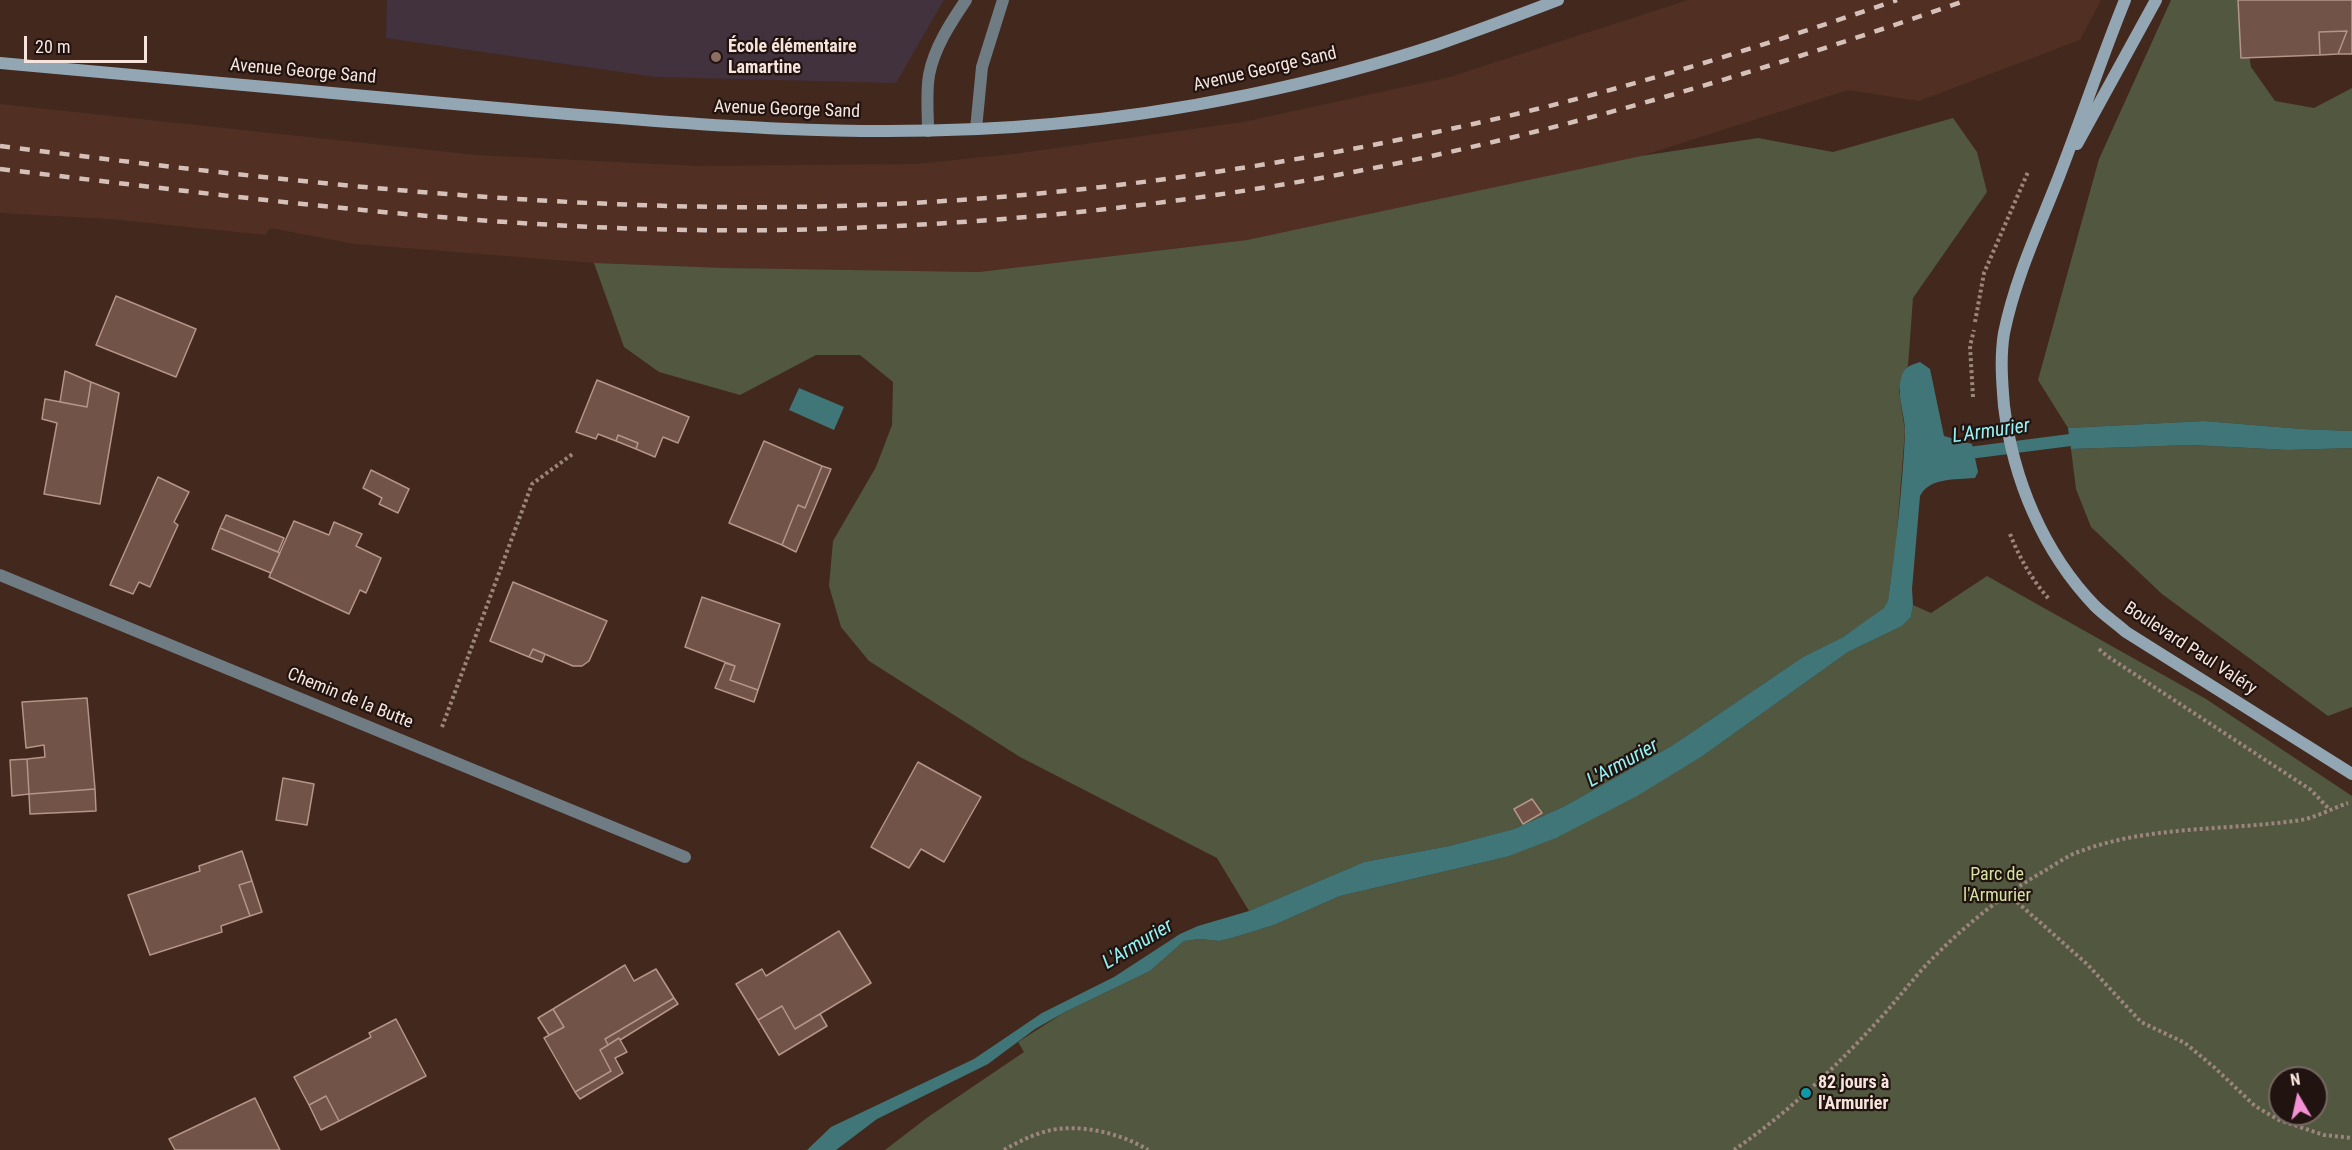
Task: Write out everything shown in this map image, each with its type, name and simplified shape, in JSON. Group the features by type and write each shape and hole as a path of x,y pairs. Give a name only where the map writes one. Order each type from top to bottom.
{"street":[{"path":"928,131 930,74 939,46 951,21 966,0"},
{"path":"976,129 982,67 1003,0"},
{"name":"Avenue George Sand","path":"0,63 633,120 802,131 928,131 1052,124 1183,107 1308,81 1437,45 1558,0"},
{"name":"Boulevard Paul Valéry","path":"2125,0 2058,179 2025,259 2004,336 2002,381 2007,427 2014,460 2026,497 2042,533 2095,606 2126,632 2352,774"},
{"name":"Boulevard Paul Valéry","path":"2058,179 2156,0"},
{"name":"Chemin de la Butte","path":"0,575 685,856"}],"path":[{"path":"432,752 532,484 574,453"},
{"path":"1734,1150 1757,1134 1823,1079 1876,1024 1929,962 2008,894 2076,853 2112,841 2156,833 2262,825 2304,819 2352,801"},
{"path":"2008,894 2087,964 2141,1022 2185,1043 2255,1106 2279,1120 2324,1136 2352,1138"},
{"path":"1004,1150 1031,1136 1050,1130 1066,1129 1084,1130 1123,1138 1148,1150"}],"shaded area":[{"name":"École élémentaire Lamartine","path":"387,0 944,0 896,83 655,77 386,38"},
{"path":"1688,0 2101,0 2080,40 1919,101 1848,90 1641,156 1299,230 1247,240 979,272 726,268 594,263 355,244 270,228 266,235 110,219 0,213 0,104 476,155 697,166 916,164 1013,154 1243,122 1450,77"}],"green space":[{"path":"2171,0 2249,0 2244,24 2251,67 2275,101 2314,108 2352,88 2352,431 2204,421 2068,428 2038,380 2099,159"},
{"path":"1953,118 1977,152 1987,192 1913,298 1908,366 1903,373 1899,391 1905,431 1896,543 1888,602 1885,608 1843,637 1803,657 1673,745 1565,806 1514,829 1449,846 1364,862 1249,911 1217,858 1020,757 869,661 841,627 829,586 833,541 876,467 892,425 893,382 860,355 816,355 740,395 659,372 624,347 594,263 726,268 979,272 1247,240 1641,156 1758,138 1833,152"},
{"path":"2192,445 2288,450 2352,448 2352,707 2328,716 2162,594 2091,527 2076,489 2071,449"},
{"name":"Parc de l'Armurier","path":"1987,576 2206,699 2352,796 2352,1150 885,1150 928,1117 1024,1052 1018,1042 1065,1012 1150,971 1184,941 1200,939 1219,941 1232,938 1274,925 1340,896 1506,857 1704,755 1848,652 1902,626 1911,617 1913,605 1931,613"}],"water":[{"path":"1920,362 1930,369 1944,436 1972,444 1978,472 1975,478 1937,482 1930,485 1920,496 1912,589 1913,605 1911,617 1902,626 1848,652 1704,755 1637,796 1556,838 1506,857 1340,896 1274,925 1232,938 1219,941 1200,939 1184,941 1150,971 1035,1029 988,1064 877,1119 836,1150 807,1150 831,1127 974,1059 1042,1013 1114,977 1180,934 1198,926 1249,911 1364,862 1449,846 1514,829 1565,806 1673,745 1803,657 1843,637 1884,608 1888,601 1894,560 1904,456 1905,427 1900,382 1909,366"},
{"path":"799,388 844,407 834,430 789,410"},
{"path":"2204,421 2352,431 2352,448 2288,450 2192,445 2071,449 2068,428"}],"building":[{"path":"2238,0 2352,0 2352,54 2338,54 2347,31 2319,32 2320,55 2241,58"},
{"path":"2347,31 2338,54 2320,55 2319,32"},
{"path":"116,296 196,329 176,377 96,345"},
{"path":"65,371 91,382 87,407 60,402"},
{"path":"597,380 689,417 678,443 663,437 655,457 636,449 638,443 618,435 616,441 598,434 596,439 576,432"},
{"path":"91,382 119,393 100,504 44,494 57,423 42,419 45,399 87,407"},
{"path":"618,435 638,443 636,449 616,441"},
{"path":"764,441 822,466 805,508 798,505 782,545 729,523"},
{"path":"822,466 831,469 796,552 782,545 798,505 805,508"},
{"path":"371,470 409,489 398,513 379,504 382,498 363,488"},
{"path":"158,477 189,492 174,522 178,525 150,587 139,582 133,594 110,585"},
{"path":"226,515 284,538 278,552 220,528"},
{"path":"294,521 329,535 334,522 362,534 356,546 381,558 366,593 360,590 349,614 269,577"},
{"path":"220,528 280,553 271,573 212,549"},
{"path":"513,582 607,621 589,661 582,666 573,666 533,649 529,657 490,641"},
{"path":"702,597 780,624 758,690 730,680 735,666 685,647"},
{"path":"533,649 545,654 542,662 529,657"},
{"path":"725,663 735,666 730,680 758,690 754,702 715,688"},
{"path":"87,698 95,789 29,794 27,759 45,757 44,745 26,748 22,702"},
{"path":"27,759 29,794 12,796 10,760"},
{"path":"918,762 981,797 944,862 921,849 909,868 871,847"},
{"path":"283,778 314,784 307,825 276,820"},
{"path":"95,789 96,811 30,814 29,794"},
{"path":"1532,799 1542,813 1523,824 1514,809"},
{"path":"242,851 252,881 239,885 250,916 221,926 222,932 150,955 128,895 200,871 199,866"},
{"path":"252,881 262,912 250,916 239,885"},
{"path":"839,931 871,983 795,1029 782,1006 758,1020 736,984 762,969 766,976"},
{"path":"625,965 634,981 656,969 674,998 605,1039 608,1045 600,1050 611,1071 575,1092 544,1038 564,1027 553,1009"},
{"path":"674,998 678,1004 608,1045 605,1039"},
{"path":"782,1006 795,1029 820,1014 827,1026 779,1055 758,1020"},
{"path":"553,1009 564,1027 549,1035 538,1018"},
{"path":"396,1019 426,1076 339,1121 326,1096 309,1105 294,1077 371,1037 369,1033"},
{"path":"619,1038 627,1052 615,1058 623,1073 580,1099 575,1092 611,1071 600,1050"},
{"path":"326,1096 339,1121 321,1130 309,1105"},
{"path":"255,1098 280,1150 175,1150 169,1139"}],"waterway":[{"name":"L'Armurier","path":"1961,454 2086,438"}],"railway":[{"path":"0,146 360,187 631,205 821,206 1019,195 1216,172 1314,156 1508,116 1704,63 1897,0"},
{"path":"0,169 409,214 615,228 820,229 1049,215 1277,186 1496,141 1700,87 1967,0"}],"place":[{"name":"École élémentaire Lamartine","path":"716,57"},
{"name":"82 jours à l'Armurier","path":"1806,1093"}]}
